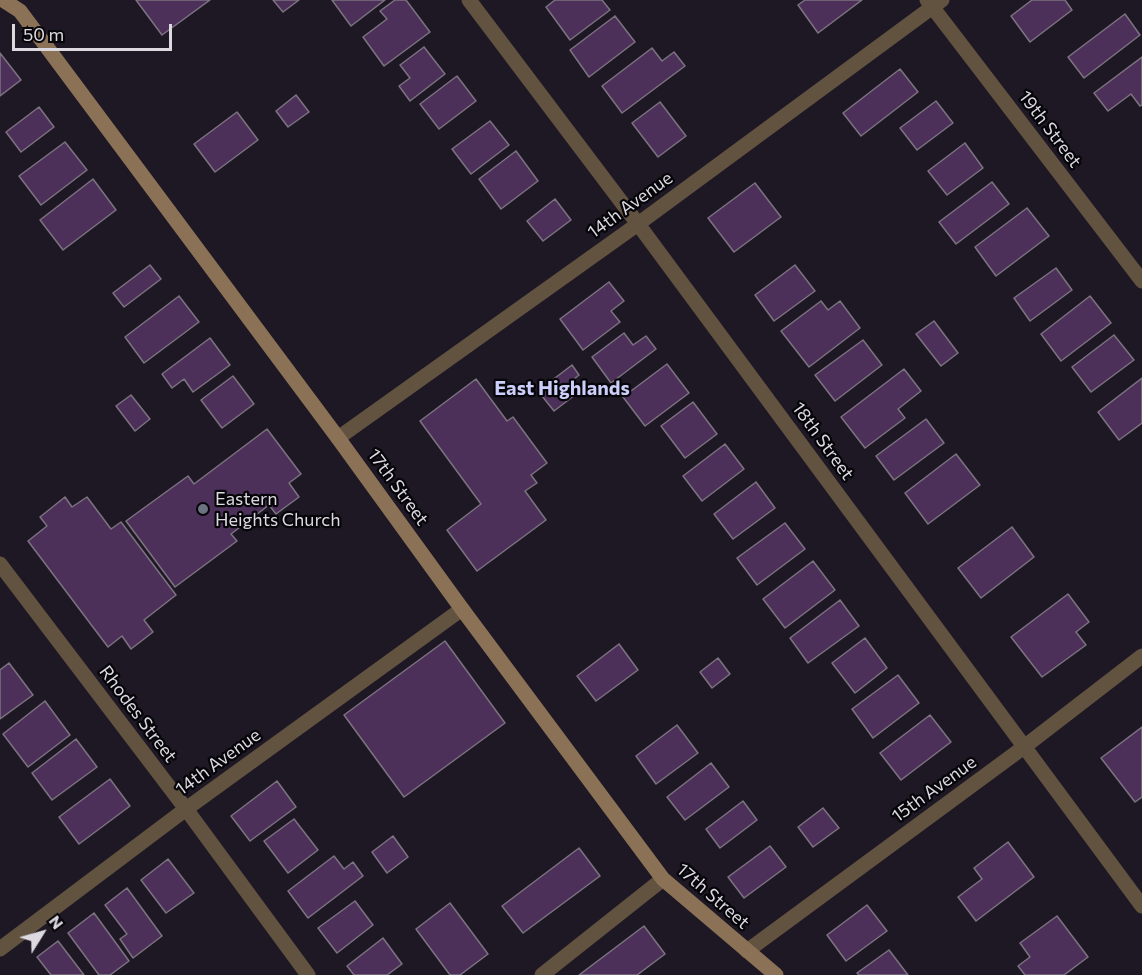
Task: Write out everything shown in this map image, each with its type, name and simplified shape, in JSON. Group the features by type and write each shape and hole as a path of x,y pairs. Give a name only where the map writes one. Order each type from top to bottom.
{"street":[{"path":"3,0 16,6"},
{"name":"18th Street","path":"469,0 638,224 1142,906"},
{"name":"14th Avenue","path":"338,438 638,224 934,2"},
{"name":"19th Street","path":"934,2 1142,281"},
{"name":"17th Street","path":"16,6 663,879 776,975"},
{"name":"Rhodes Street","path":"0,564 186,809 308,975"},
{"name":"14th Avenue","path":"0,949 186,809 462,609"},
{"name":"15th Avenue","path":"747,951 1024,747 1142,656"},
{"path":"542,975 663,879"}],"building":[{"path":"136,0 210,0 162,35"},
{"path":"273,0 299,0 283,12"},
{"path":"332,0 385,0 351,26"},
{"path":"395,0 406,0 430,32 384,66 363,37 387,19 380,11"},
{"path":"555,0 602,0 610,10 570,40 546,7"},
{"path":"805,0 862,0 818,33 798,5"},
{"path":"1032,0 1065,0 1072,10 1030,42 1011,16"},
{"path":"1125,14 1140,35 1084,78 1068,57"},
{"path":"615,16 635,42 589,77 570,50"},
{"path":"424,47 445,74 410,101 399,86 410,78 400,65"},
{"path":"652,48 662,61 674,52 685,66 622,113 602,86"},
{"path":"0,53 21,80 0,96"},
{"path":"1142,57 1142,105 1140,106 1131,94 1108,111 1094,93"},
{"path":"900,69 918,92 861,136 843,113"},
{"path":"457,76 476,101 439,129 420,104"},
{"path":"296,95 309,112 288,127 276,111"},
{"path":"936,101 953,123 917,150 900,128"},
{"path":"660,102 686,136 658,157 632,123"},
{"path":"39,107 54,127 21,152 6,132"},
{"path":"237,112 258,140 215,172 194,144"},
{"path":"490,121 509,145 471,174 452,149"},
{"path":"65,142 87,170 41,205 19,176"},
{"path":"965,143 983,168 947,195 928,171"},
{"path":"516,151 538,181 501,209 479,179"},
{"path":"93,179 116,210 63,250 40,220"},
{"path":"992,182 1009,204 956,244 939,222"},
{"path":"755,183 781,217 734,252 708,218"},
{"path":"555,199 571,220 543,241 527,221"},
{"path":"1027,208 1049,236 996,276 975,247"},
{"path":"150,265 161,279 124,307 113,293"},
{"path":"795,265 815,291 774,321 755,295"},
{"path":"1056,268 1072,290 1030,321 1014,298"},
{"path":"609,282 624,301 611,311 620,322 583,350 560,319"},
{"path":"179,296 199,322 144,363 125,337"},
{"path":"1090,296 1111,323 1061,361 1041,334"},
{"path":"821,301 828,310 840,301 860,328 809,367 781,331"},
{"path":"934,321 958,353 941,366 916,334"},
{"path":"624,333 633,345 646,336 656,349 611,383 592,357"},
{"path":"1114,335 1134,360 1091,392 1072,367"},
{"path":"210,338 230,365 193,392 184,379 172,388 162,374"},
{"path":"863,340 882,365 835,401 815,375"},
{"path":"667,364 689,393 645,426 623,397"},
{"path":"572,365 579,375 568,384 575,395 554,411 538,391"},
{"path":"904,369 921,391 898,409 905,418 865,448 841,417"},
{"path":"233,376 254,404 222,428 201,400"},
{"path":"1142,378 1142,423 1119,440 1098,412"},
{"path":"476,379 507,421 513,417 547,463 531,475 537,483 525,491 546,520 477,571 447,530 481,504 420,421"},
{"path":"131,395 150,419 135,431 116,406"},
{"path":"693,402 717,434 685,458 661,426"},
{"path":"926,419 944,443 894,480 876,456"},
{"name":"Eastern Heights Church","path":"267,429 301,474 289,483 299,497 276,514 269,505 231,534 237,541 175,587 126,521 188,476 194,484"},
{"path":"725,444 744,469 702,501 683,476"},
{"path":"956,454 980,485 928,524 905,493"},
{"path":"756,482 775,508 733,539 714,514"},
{"path":"65,497 72,507 87,497 111,529 121,522 176,595 144,620 153,632 131,649 122,636 108,647 28,541 47,526 40,517"},
{"path":"785,523 805,549 757,585 737,558"},
{"path":"1012,527 1034,557 981,598 958,568"},
{"path":"813,561 835,590 785,628 763,599"},
{"path":"1068,594 1089,622 1076,632 1086,645 1042,677 1011,637"},
{"path":"840,600 859,626 808,663 790,638"},
{"path":"865,638 887,668 855,693 832,663"},
{"path":"445,641 505,723 404,797 344,715"},
{"path":"619,644 638,670 596,701 577,676"},
{"path":"718,658 730,674 712,688 700,672"},
{"path":"9,663 33,695 0,719 0,670"},
{"path":"898,675 919,703 873,738 852,709"},
{"path":"45,701 70,735 28,767 3,734"},
{"path":"930,715 951,742 901,780 880,753"},
{"path":"677,725 698,753 656,784 636,756"},
{"path":"1142,727 1142,797 1135,802 1101,758"},
{"path":"76,739 97,767 52,800 32,773"},
{"path":"711,763 729,787 685,820 667,797"},
{"path":"110,779 130,806 79,844 59,817"},
{"path":"277,781 296,807 250,841 231,816"},
{"path":"743,801 757,820 720,848 706,829"},
{"path":"823,808 839,828 813,847 798,827"},
{"path":"294,819 318,850 288,873 264,841"},
{"path":"393,836 408,857 387,873 372,852"},
{"path":"1008,842 1034,877 976,921 958,897 982,879 974,868"},
{"path":"770,846 786,867 744,898 728,877"},
{"path":"579,848 600,876 523,933 502,906"},
{"path":"334,856 344,869 353,862 363,876 308,918 288,891"},
{"path":"168,859 194,893 166,913 141,880"},
{"path":"127,888 162,936 133,958 120,939 127,934 105,905"},
{"path":"355,901 373,925 337,953 318,928"},
{"path":"450,903 488,954 460,975 450,975 416,929"},
{"path":"867,905 887,931 846,961 827,935"},
{"path":"94,913 129,961 110,975 99,975 68,933"},
{"path":"1057,916 1088,957 1064,975 1025,975 1018,966 1030,957 1020,943"},
{"path":"644,926 665,954 637,975 579,975"},
{"path":"383,938 402,964 387,975 354,975 347,966"},
{"path":"58,941 84,975 51,975 37,957"},
{"path":"889,950 908,975 859,975 857,973"}],"place":[{"name":"Eastern Heights Church","path":"203,509"}],"district":[{"name":"East Highlands","path":"562,388"}]}
